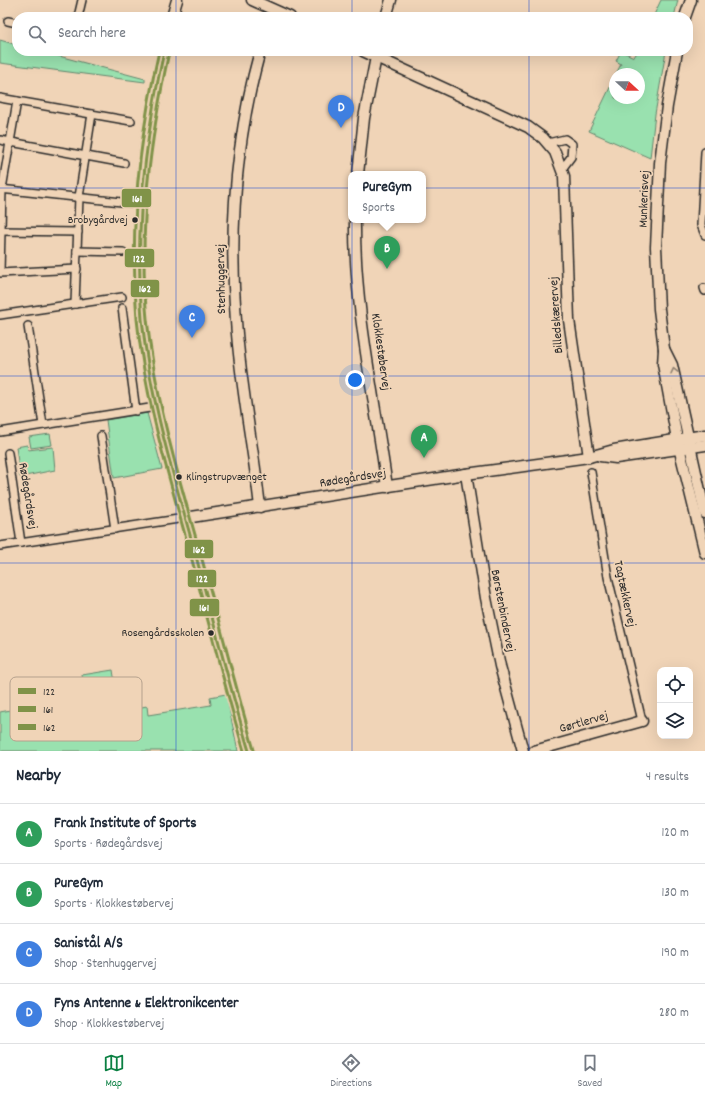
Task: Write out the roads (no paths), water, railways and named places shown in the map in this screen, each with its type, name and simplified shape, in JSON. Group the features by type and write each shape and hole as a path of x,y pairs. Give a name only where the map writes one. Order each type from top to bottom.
{"street":[{"path":"79,12 82,0"},
{"path":"173,12 177,0"},
{"path":"252,0 269,12"},
{"path":"387,12 391,0"},
{"path":"685,12 686,0"},
{"path":"686,12 691,0"},
{"path":"8,21 12,22"},
{"path":"163,56 146,146 140,204 138,250 140,302 146,354 156,407 249,751"},
{"name":"Stenhuggervej","path":"259,56 248,102 241,145 234,230 234,279 240,365 260,507"},
{"path":"358,171 364,118 377,56"},
{"name":"Billedskærervej","path":"381,56 528,127 548,143 557,156 562,169 565,184 569,320 592,456"},
{"name":"Munkerisvej","path":"676,56 664,127 657,207 659,309 664,349 663,364 666,380 705,512"},
{"path":"0,98 131,121"},
{"path":"17,101 1,189 0,272 77,269"},
{"path":"75,304 79,197 92,114"},
{"path":"548,143 565,139 572,144 571,157 562,169"},
{"path":"0,140 124,163"},
{"path":"705,152 701,224 705,235"},
{"path":"1,189 131,203"},
{"name":"Klokkestøbervej","path":"355,223 355,245 361,318 387,487"},
{"path":"0,231 78,232"},
{"path":"77,251 123,252"},
{"path":"0,315 122,298"},
{"path":"122,308 136,411"},
{"path":"28,326 43,425"},
{"name":"Munkerisvej","path":"664,349 672,365 684,443 705,553"},
{"path":"0,432 156,407"},
{"name":"Rødegårdsvej","path":"592,456 616,458 684,443 705,435"},
{"path":"101,436 115,529"},
{"path":"705,439 684,443 701,514 705,520"},
{"name":"Rødegårdsvej","path":"0,546 592,456 614,450 684,443 705,445"},
{"name":"Rødegårdsvej","path":"8,453 21,543"},
{"name":"Tagtækkervej","path":"591,472 608,577 642,721"},
{"name":"Børstenbindervej","path":"466,474 486,598 500,666 523,751"},
{"path":"238,714 244,751"},
{"name":"Gørtlervej","path":"534,751 642,721"}],"place":[{"name":"Fyns Antenne & Elektronikcenter","path":"341,128"},
{"name":"Brobygårdvej","path":"135,220"},
{"name":"PureGym","path":"387,269"},
{"name":"Sanistål A/S","path":"192,338"},
{"name":"Frank Institute of Sports","path":"424,458"},
{"name":"Klingstrupvænget","path":"179,477"},
{"name":"Rosengårdsskolen","path":"211,633"}]}
